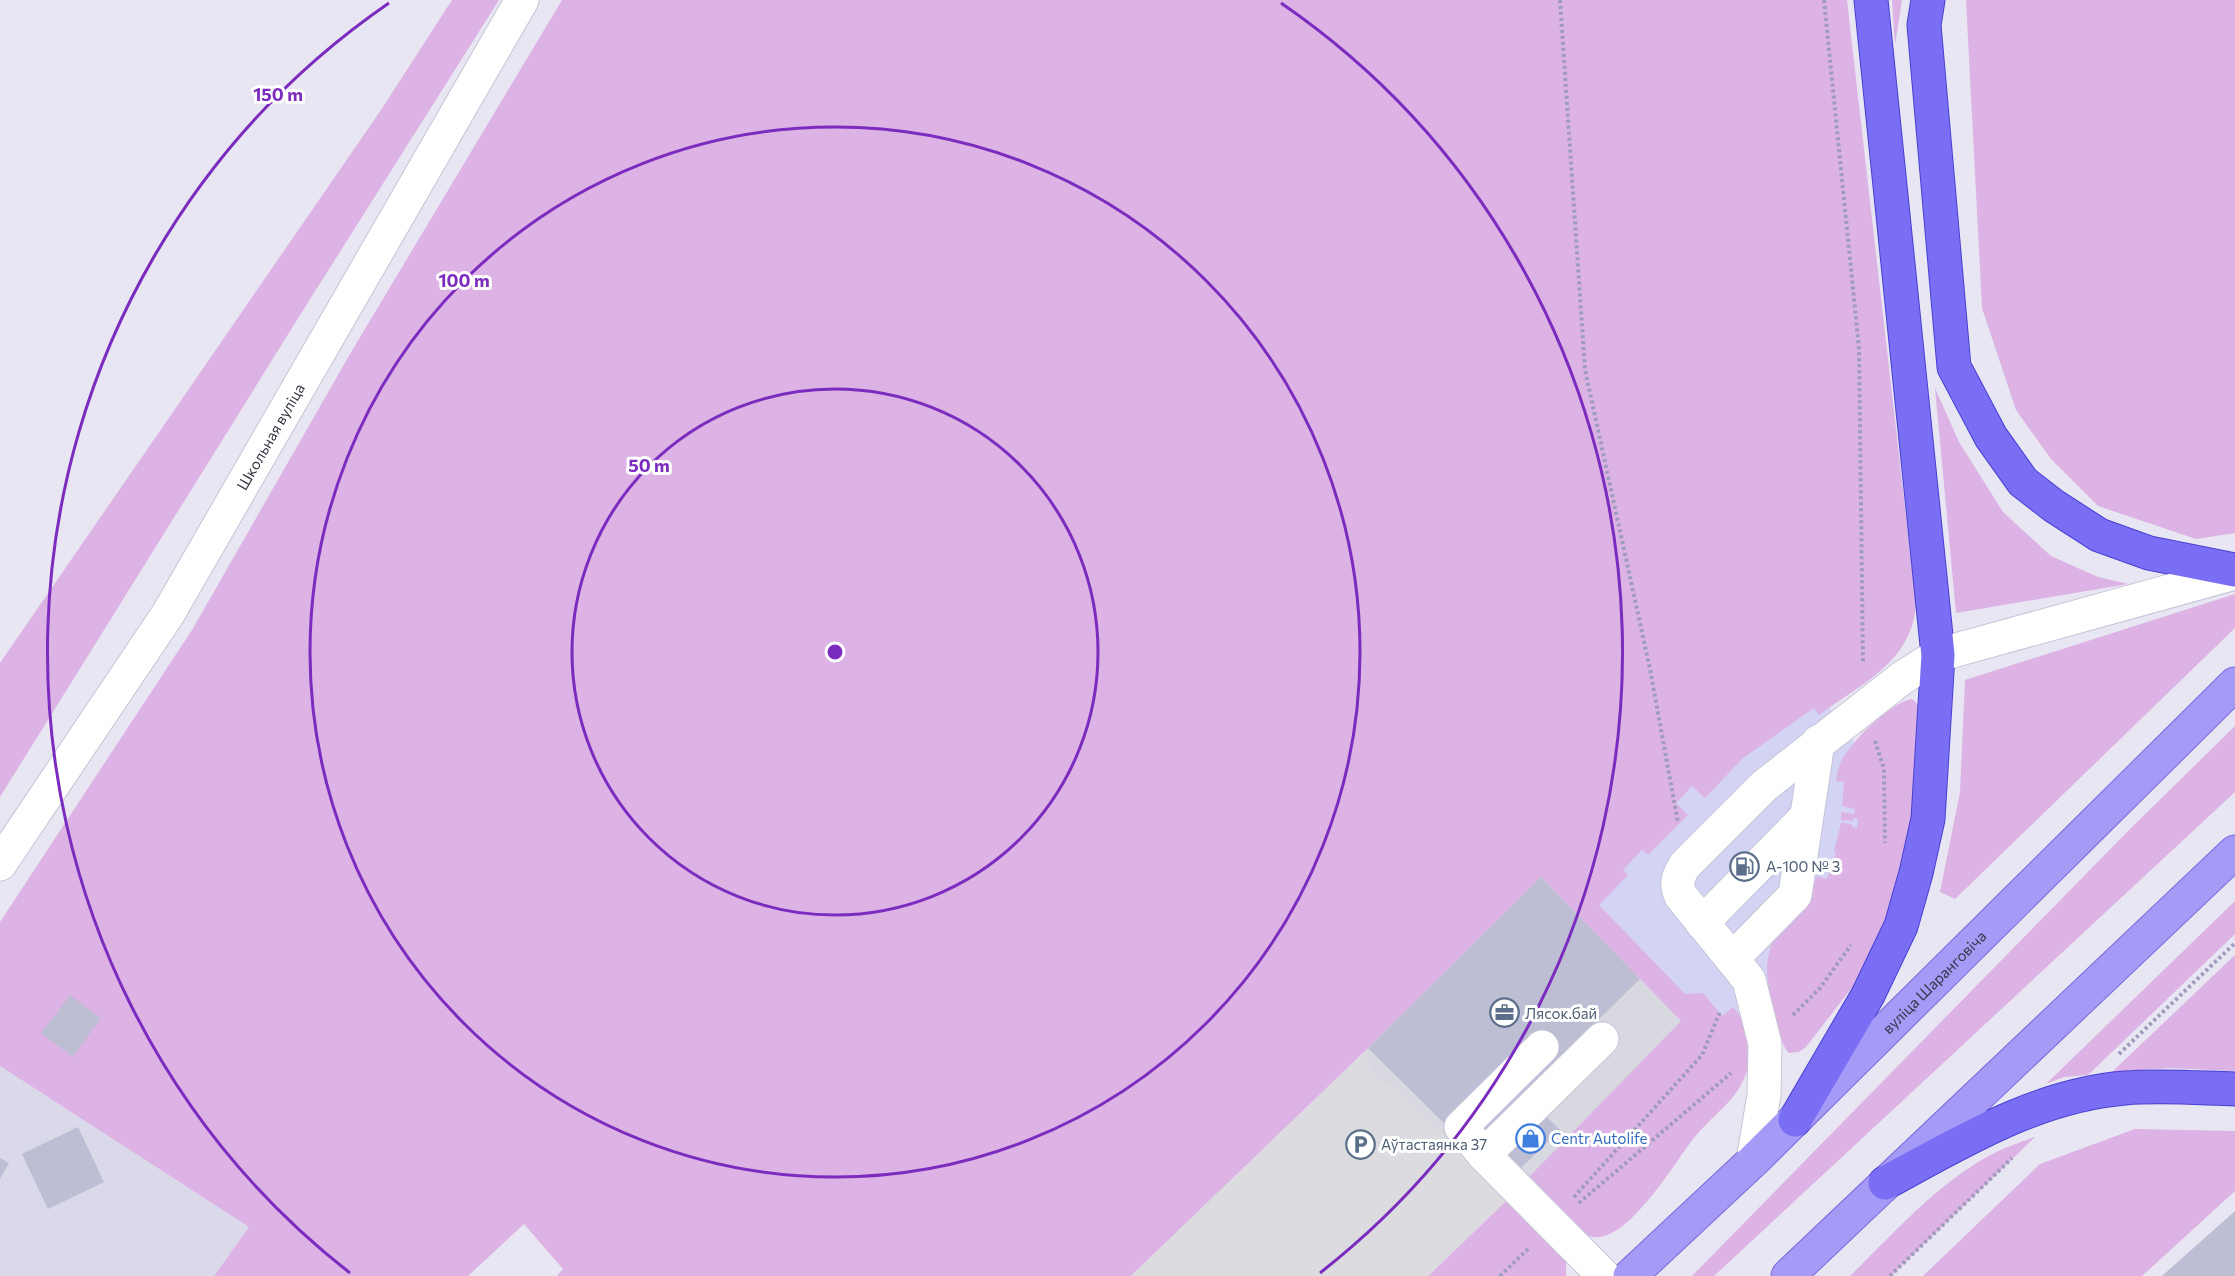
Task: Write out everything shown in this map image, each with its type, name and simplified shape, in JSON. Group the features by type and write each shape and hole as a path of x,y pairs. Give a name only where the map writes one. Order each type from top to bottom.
{"highway":[{"path":"1795,1120 1868,995 1901,926 1928,819 1938,655 1871,0"},
{"path":"1928,0 1924,25 1954,367 1991,437 2023,482 2054,506 2099,535 2149,553 2235,572"},
{"path":"1885,1183 1991,1125 2037,1107 2124,1088 2235,1089"}],"main road":[{"name":"вуліца Шаранговіча","path":"1630,1276 1795,1120 2235,684"},
{"path":"1788,1276 2235,852"}],"street":[{"name":"Школьная вуліца","path":"0,864 168,614 522,0"},
{"path":"1753,1161 1764,1095 1765,1044 1749,980 1677,889 1679,874 1685,865 1764,786 1902,678 1938,655 2235,572"},
{"path":"1732,959 1795,895 1818,742"},
{"path":"1702,922 1806,817"},
{"path":"1484,1155 1602,1039"},
{"path":"1542,1047 1461,1127 1484,1155 1604,1276"}],"path":[{"path":"1560,0 1585,370 1650,669 1679,830"},
{"path":"1824,0 1859,349 1864,707 1884,770 1885,851"},
{"path":"1500,1276 1553,1224 1765,1044 1820,988 1852,943"},
{"path":"2118,1055 2235,943"},
{"path":"1553,1224 1567,1205 1702,1055 1723,1006"},
{"path":"1890,1276 2013,1157"}],"shaded area":[{"path":"452,0 499,0 0,797 0,663 381,110"},
{"path":"562,0 1847,0 1916,604 1912,624 1905,641 1882,670 1819,715 1814,708 1743,758 1705,798 1692,786 1676,803 1688,815 1648,855 1642,850 1623,870 1628,875 1599,905 1685,994 1703,993 1722,1016 1733,1007 1743,1021 1749,1048 1745,1077 1732,1099 1694,1138 1646,1203 1615,1232 1599,1237 1585,1234 1528,1178 1681,1021 1541,877 1363,1053 1131,1276 557,1276 563,1269 524,1224 468,1276 214,1276 249,1227 0,1066 0,922 192,630 350,354"},
{"path":"1892,0 1902,0 1895,45"},
{"path":"1966,0 2235,0 2235,533 2196,539 2098,506 2051,459 2016,410 1982,308"},
{"path":"1935,388 1959,442 2003,512 2051,556 2098,577 2128,584 1956,613"},
{"path":"2235,594 2235,628 1955,899 1940,892 1960,792 1965,680"},
{"path":"1808,678 1873,768 1869,821 1772,997 1725,1044 1575,889"},
{"path":"1912,699 1921,707 1924,749 1899,896 1857,981 1806,1047 1799,1052 1789,1053 1777,1025 1767,974 1771,945 1776,933 1813,887 1817,876 1827,879 1836,853 1834,851 1841,823 1852,824 1852,827 1857,828 1858,819 1841,820 1841,812 1854,814 1855,809 1842,806 1844,782 1836,781 1841,762 1853,744 1872,724 1893,707"},
{"path":"2235,726 2235,792 1714,1276 1692,1276 2130,829"},
{"name":"Лясок.бай","path":"1541,877 1682,1022 1507,1200 1392,1084 1388,1088 1365,1064 1363,1053"},
{"path":"2235,901 2235,934 2088,1075 2064,1077 2046,1084"},
{"path":"2235,955 2235,1071 2168,1068 2112,1072"},
{"name":"Аўтастаянка 37","path":"1363,1053 1370,1060 1366,1065 1388,1087 1392,1083 1507,1200 1428,1276 1131,1276"},
{"path":"0,1066 249,1227 214,1276 0,1276"},
{"path":"2135,1129 2235,1131 2235,1191 2142,1276 1923,1276 2040,1164"},
{"path":"2035,1137 1891,1276 1850,1276 1948,1183 1991,1155"},
{"path":"1507,1200 1566,1259 1566,1276 1428,1276"}],"building":[{"name":"Лясок.бай","path":"1541,877 1640,979 1468,1147 1368,1048"},
{"path":"70,995 101,1018 73,1057 41,1033"},
{"name":"Centr Autolife","path":"1538,1108 1560,1130 1521,1168 1499,1146"},
{"path":"78,1127 104,1182 48,1209 22,1154"},
{"path":"0,1158 9,1163 0,1179"},
{"path":"2235,1211 2235,1276 2162,1276"}],"place":[{"name":"А-100 № 3","path":"1745,866"},
{"name":"Лясок.бай","path":"1504,1013"},
{"name":"Centr Autolife","path":"1530,1138"},
{"name":"Аўтастаянка 37","path":"1360,1144"}]}
